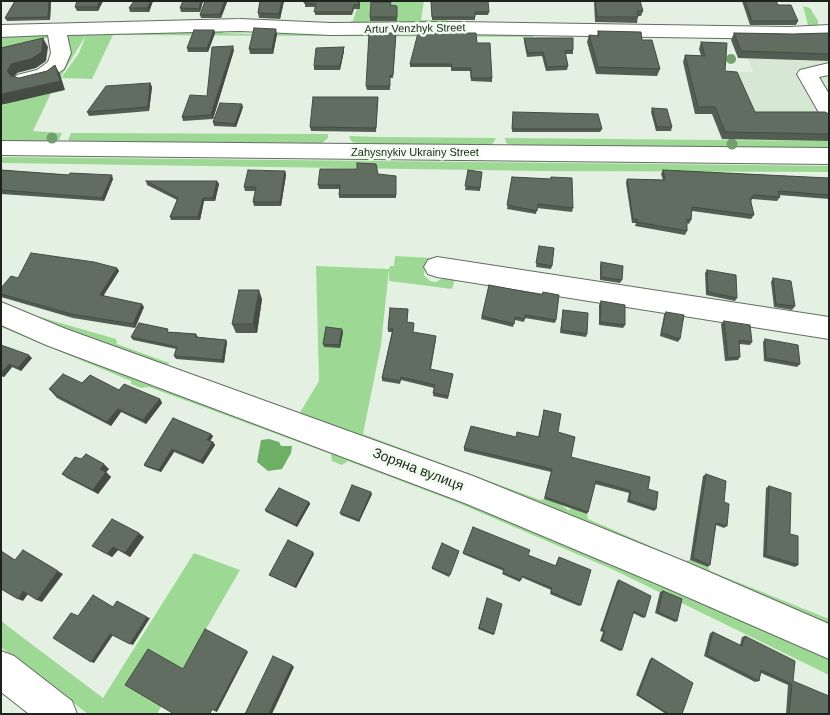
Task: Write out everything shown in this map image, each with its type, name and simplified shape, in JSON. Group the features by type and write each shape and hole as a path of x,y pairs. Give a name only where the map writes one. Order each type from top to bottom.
{"street":[{"name":"Artur Venzhyk Street","path":"1,30 240,25 331,29 457,28 789,33 826,31"},
{"path":"24,79 44,74 57,65 61,53 56,29"},
{"path":"826,31 829,60"},
{"path":"829,69 808,74 829,113"},
{"name":"Zahysnykiv Ukrainy Street","path":"1,148 829,156"},
{"path":"437,267 829,328"},
{"name":"Зоряна вулиця","path":"1,313 56,337 387,457 473,491 674,574 829,642"},
{"path":"1,669 59,714"}],"shaded area":[{"path":"359,1 424,1 421,20 447,20 447,23 354,24 350,21 353,21"},
{"path":"803,6 810,8 818,21 818,28 801,31 639,29 575,23 809,29"},
{"path":"217,29 224,33 251,34 430,32 533,35 533,37 113,35 92,79 61,78 79,53 86,35 51,93 33,131 62,133 59,140 53,142 1,140 1,106 12,102 41,80 60,33"},
{"path":"51,32 50,37 1,51 1,34"},
{"path":"739,36 829,36 829,141 722,140 696,72 753,72"},
{"path":"71,133 328,134 328,138 322,143 76,142 68,140"},
{"path":"349,136 496,138 492,145 408,145 358,143 352,142"},
{"path":"505,138 829,141 829,149 514,146 506,143"},
{"path":"1,157 829,166 829,172 544,171 1,163"},
{"path":"395,256 433,258 471,264 425,268 424,275 430,281 436,282 445,277 456,276 452,289 389,281 390,266 394,266"},
{"path":"316,266 389,269 381,345 363,434 540,500 544,499 561,505 568,510 572,508 587,514 588,519 685,561 690,560 708,567 710,571 829,619 829,634 1,308 1,301 26,313 116,339 117,344 169,363 168,365 298,416 319,381"},
{"path":"1,322 353,451 829,654 829,675 614,570 456,502 348,461 342,465 332,461 331,454 149,387 141,388 131,384 131,381 1,327"},
{"path":"269,439 279,442 281,446 292,446 291,453 282,469 268,471 257,462 261,440"},
{"path":"194,553 240,570 157,714 88,714 1,647 1,621 103,698"}],"building":[{"path":"15,1 49,1 48,17 5,18"},
{"path":"77,1 100,1 97,7 75,7"},
{"path":"134,1 151,1 147,8 129,8"},
{"path":"183,1 201,1 199,9 180,8"},
{"path":"205,1 225,1 220,14 200,15"},
{"path":"260,1 282,1 279,14 258,13"},
{"path":"305,1 359,1 359,5 354,5 352,12 314,12 316,4 304,3"},
{"path":"431,1 488,1 489,12 475,12 475,17 432,17"},
{"path":"595,1 640,1 643,11 637,11 638,17 597,17"},
{"path":"745,1 776,1 778,5 791,5 798,21 752,21"},
{"path":"371,2 391,2 390,5 397,6 397,17 370,17"},
{"path":"254,28 276,29 272,49 249,49"},
{"path":"194,30 214,30 207,48 187,48"},
{"path":"598,31 641,32 642,40 652,40 660,69 598,67 589,35 599,36"},
{"path":"369,33 396,33 393,75 390,75 390,86 366,86"},
{"path":"418,33 476,33 477,43 490,43 492,78 471,78 471,68 452,68 451,64 410,64"},
{"path":"734,33 829,33 829,54 741,51"},
{"path":"43,38 42,52 31,59 11,64 7,71 11,76 19,78 47,71 55,65 60,81 1,94 1,48"},
{"path":"524,38 573,38 573,50 565,51 568,66 547,67 543,52 528,53"},
{"path":"701,42 727,43 725,71 737,72 755,112 825,112 829,114 829,134 725,132 715,107 698,107 685,55 705,56"},
{"path":"233,46 211,115 182,117 190,95 207,96 212,47"},
{"path":"344,47 340,66 314,66 316,48"},
{"path":"150,83 148,107 87,112 106,86"},
{"path":"313,97 378,97 376,128 310,127"},
{"path":"220,103 242,104 235,124 213,122"},
{"path":"652,108 667,109 672,127 657,127"},
{"path":"513,112 598,114 602,129 512,129"},
{"path":"357,163 376,164 378,174 396,176 396,195 339,195 340,185 318,185 320,169 357,169"},
{"path":"1,170 69,175 70,173 112,175 102,198 1,190"},
{"path":"248,170 285,171 280,202 253,202 256,187 244,187"},
{"path":"468,170 482,172 480,188 465,186"},
{"path":"663,170 829,178 829,195 778,191 780,197 753,195 753,198 750,198 754,215 692,207 691,220 687,219 687,231 637,222 637,219 633,219 627,179 665,180"},
{"path":"512,177 572,178 573,208 538,204 537,211 507,205"},
{"path":"146,181 217,181 213,198 203,198 198,217 170,217 178,198"},
{"path":"539,246 554,248 552,266 536,263"},
{"path":"31,253 94,262 117,268 100,295 142,304 133,324 71,314 1,294 1,288 11,276 18,278"},
{"path":"601,262 623,266 622,280 601,277"},
{"path":"707,270 736,275 737,298 708,292"},
{"path":"773,278 791,281 795,306 776,304"},
{"path":"489,285 542,295 543,292 559,295 556,320 525,315 525,319 515,317 514,324 482,316"},
{"path":"239,290 259,290 253,324 232,324"},
{"path":"601,301 625,305 625,325 600,322"},
{"path":"390,308 408,309 407,322 414,323 413,332 436,336 430,369 453,374 448,396 433,393 435,385 401,377 400,381 382,378 393,329 388,329"},
{"path":"563,310 588,313 587,334 561,330"},
{"path":"666,312 684,315 680,339 661,333"},
{"path":"724,321 750,325 752,342 739,340 740,357 728,358"},
{"path":"139,323 168,329 167,332 196,334 195,337 226,340 222,360 174,356 177,347 131,337"},
{"path":"326,327 342,329 339,345 323,344"},
{"path":"765,339 798,345 800,364 766,358"},
{"path":"1,345 29,355 18,368 9,364 1,374"},
{"path":"63,374 82,383 90,375 119,390 124,384 160,399 143,420 118,409 107,422 54,394 49,389"},
{"path":"544,410 561,414 558,432 575,437 571,457 650,477 648,489 658,492 656,509 629,500 631,491 596,481 588,512 545,497 552,469 464,448 471,426 516,437 517,432 539,437"},
{"path":"173,418 211,434 207,440 213,442 201,461 172,449 159,470 144,465"},
{"path":"86,454 104,464 100,469 106,472 93,490 62,474 75,457 81,459"},
{"path":"706,474 726,481 724,502 729,504 727,526 716,523 710,565 693,558"},
{"path":"352,485 371,492 359,520 340,513"},
{"path":"769,486 791,493 790,534 798,536 798,565 766,555"},
{"path":"279,488 309,502 296,525 265,510"},
{"path":"112,519 139,533 125,553 113,547 107,554 92,546"},
{"path":"473,527 530,550 528,555 556,566 559,557 591,570 581,605 551,592 552,588 522,576 521,580 503,573 504,569 463,553"},
{"path":"288,540 313,552 295,587 269,575"},
{"path":"442,543 459,551 450,575 432,568"},
{"path":"23,550 58,571 37,600 23,591 18,599 1,589 1,551 15,560"},
{"path":"619,580 651,596 645,617 634,611 622,650 602,640 605,631 602,629"},
{"path":"663,591 682,599 677,621 658,612"},
{"path":"93,595 113,607 117,601 147,617 130,644 110,634 91,662 53,638 71,613 78,616"},
{"path":"487,598 502,604 494,634 479,628"},
{"path":"205,629 247,651 215,711 212,709 210,714 174,714 125,685 148,649 183,669"},
{"path":"713,632 742,646 745,636 795,661 793,681 829,696 829,714 789,714 792,684 761,670 759,681 707,655"},
{"path":"273,656 292,665 269,713 271,714 245,714"},
{"path":"652,658 693,683 682,714 669,714 638,695"}]}
